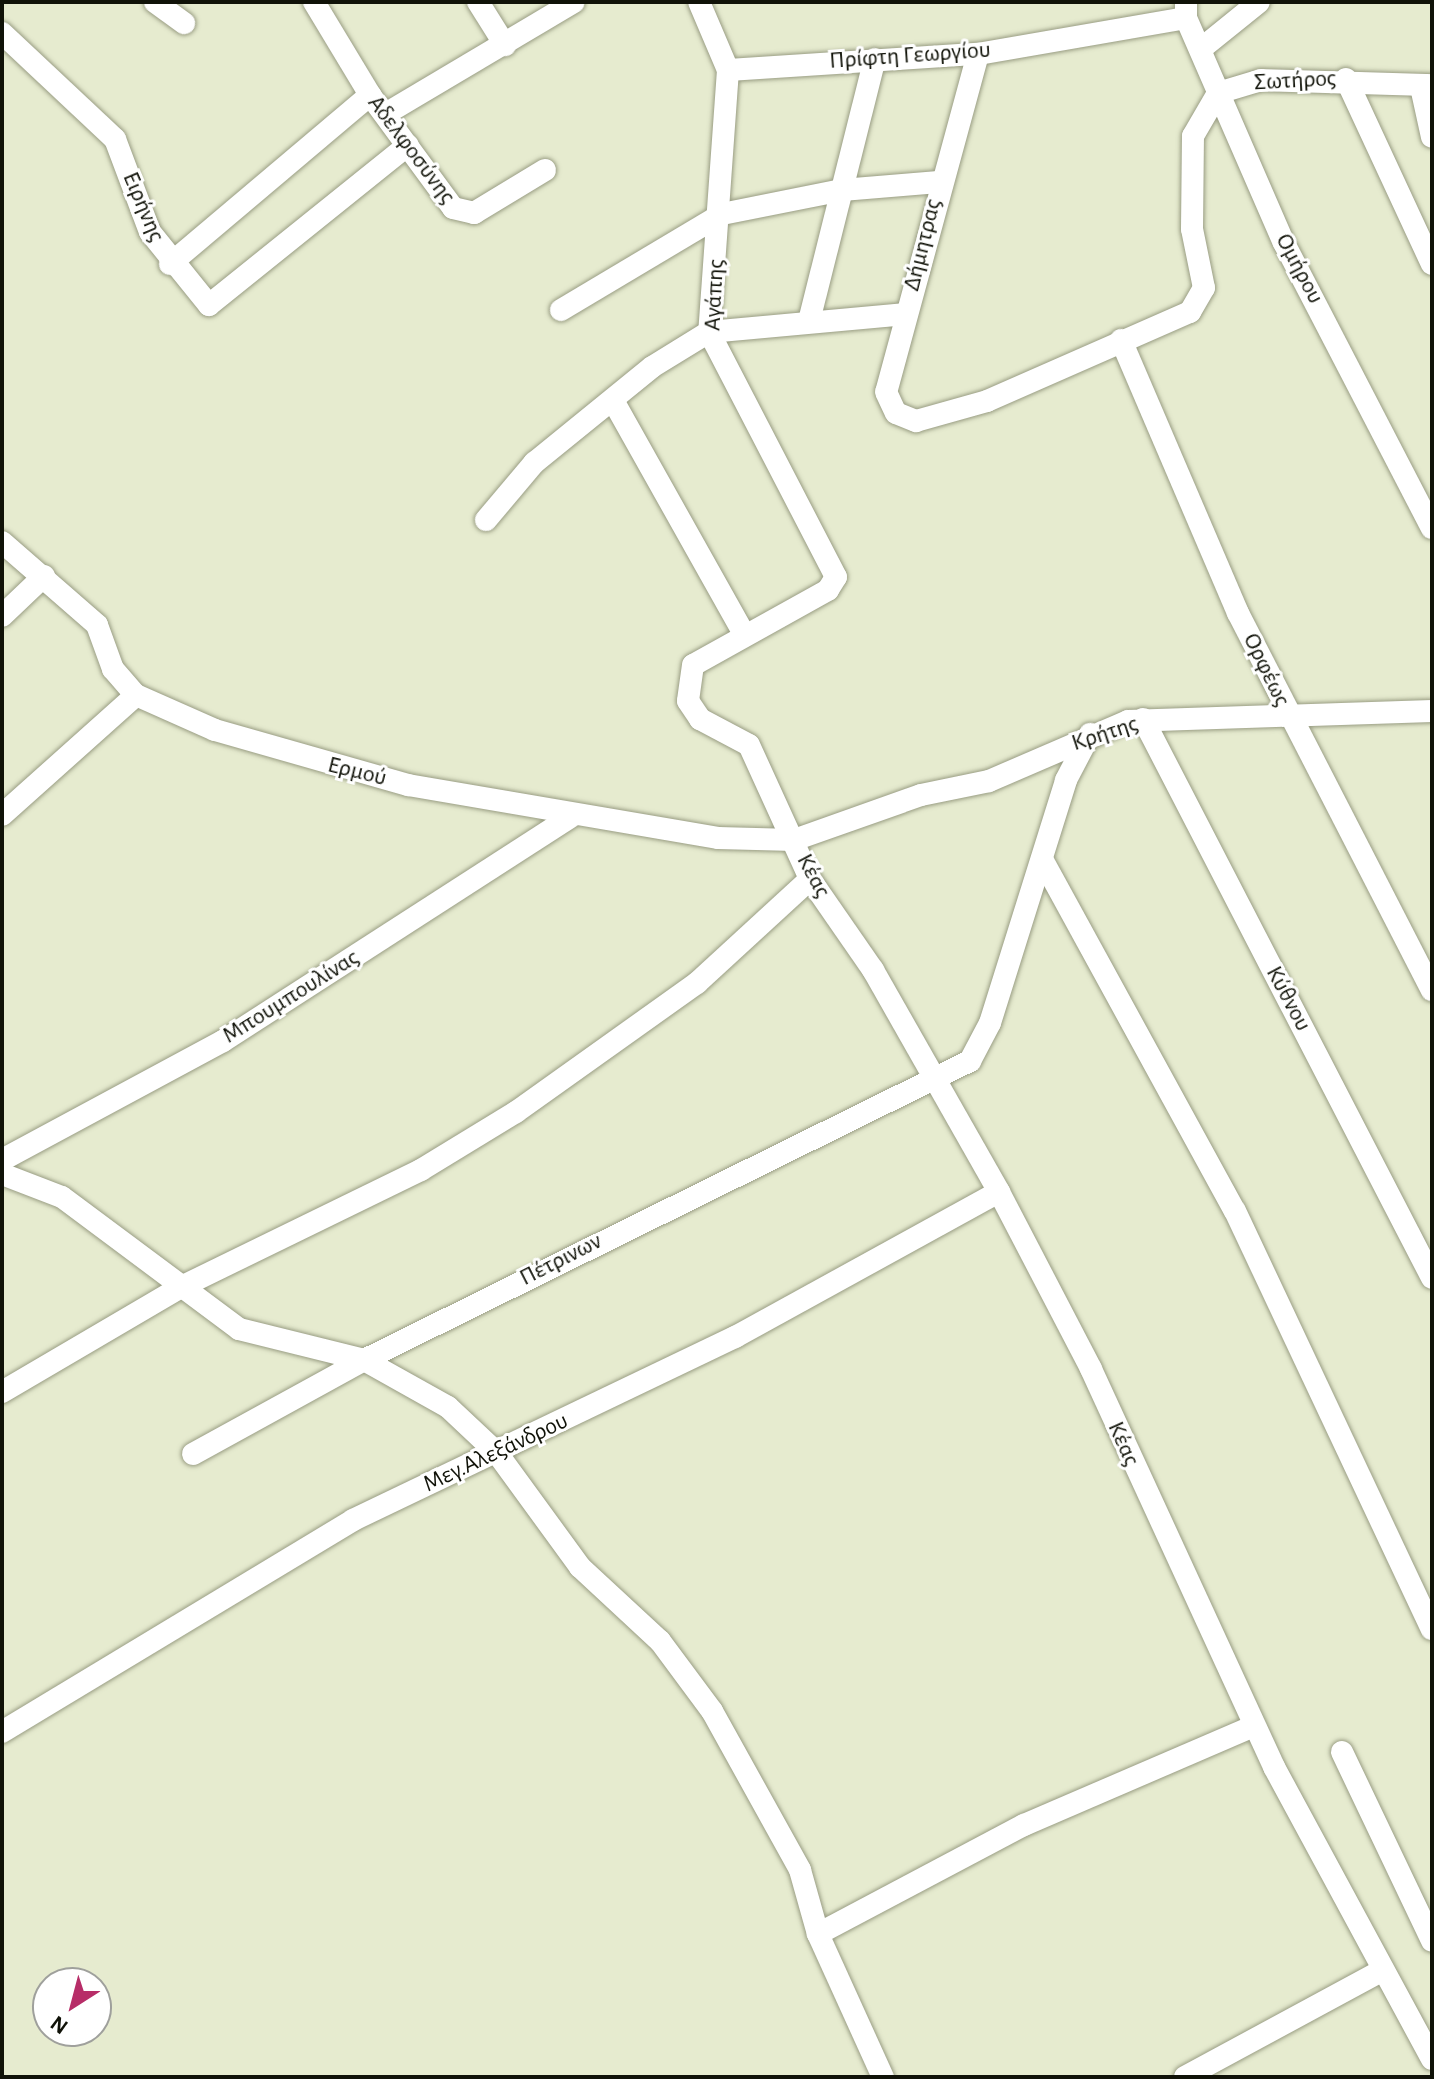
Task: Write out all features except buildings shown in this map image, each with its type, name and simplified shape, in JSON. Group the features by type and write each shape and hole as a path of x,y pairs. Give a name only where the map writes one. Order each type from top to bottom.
{"street":[{"path":"155,2 184,23"},
{"name":"Αδελφοσύνης","path":"314,2 370,95 387,113 447,202 467,214 545,170"},
{"path":"478,2 505,45"},
{"path":"387,113 574,2"},
{"name":"Αγάπης","path":"699,2 728,70 722,214 709,332 831,564"},
{"path":"1202,48 1259,2"},
{"name":"Πρίφτη Γεωργίου","path":"728,70 978,54 1186,10"},
{"name":"Ομήρου","path":"1186,10 1218,93 1284,243 1432,528"},
{"name":"Ειρήνης","path":"2,33 115,139 170,264 370,95"},
{"name":"Δήμητρας","path":"978,54 939,182 886,392 896,413 916,421 987,401 1121,340"},
{"path":"809,321 875,59"},
{"path":"1346,79 1432,264"},
{"name":"Σωτήρος","path":"1218,93 1261,80 1346,79 1427,86"},
{"path":"1427,86 1432,137"},
{"path":"1121,340 1190,312 1204,288 1192,229 1193,136 1218,93"},
{"path":"170,264 203,303 223,298 408,145"},
{"path":"561,310 722,214 842,190 939,182"},
{"path":"486,520 534,463 615,404 652,367 709,332 906,314"},
{"name":"Ορφέως","path":"1121,340 1285,710 1432,990"},
{"path":"615,404 743,632"},
{"path":"2,542 97,625 113,669 136,695 2,815"},
{"name":"Κέας","path":"831,564 836,577 828,590 743,632 693,665 688,701 700,719 749,745 810,879 935,1079 999,1192 1091,1369 1254,1726 1432,2059"},
{"path":"2,616 44,576"},
{"name":"Ερμού","path":"136,695 293,755 570,817 718,838 794,840"},
{"name":"Κρήτης","path":"794,840 921,795 989,781 1090,734 1143,719 1285,710 1429,717"},
{"name":"Κύθνου","path":"1143,719 1432,1278"},
{"name":"Πέτρινων","path":"193,1454 364,1360 935,1079 954,1073 980,1047 1066,780 1090,734"},
{"name":"Μπουμπουλίνας","path":"2,1160 223,1041 570,817"},
{"path":"1042,859 1235,1211 1432,1629"},
{"path":"2,1392 181,1287 421,1170 516,1112 697,983 810,879"},
{"path":"2,1174 62,1197 239,1329 364,1360 448,1407 497,1453 580,1567 660,1641 712,1711 800,1870 818,1934 883,2077"},
{"name":"Μεγ.Αλεξάνδρου","path":"2,1732 353,1520 735,1337 999,1192"},
{"path":"818,1934 1024,1825 1254,1726"},
{"path":"1342,1752 1432,1941"},
{"path":"1185,2077 1268,2039 1383,1970"}]}
